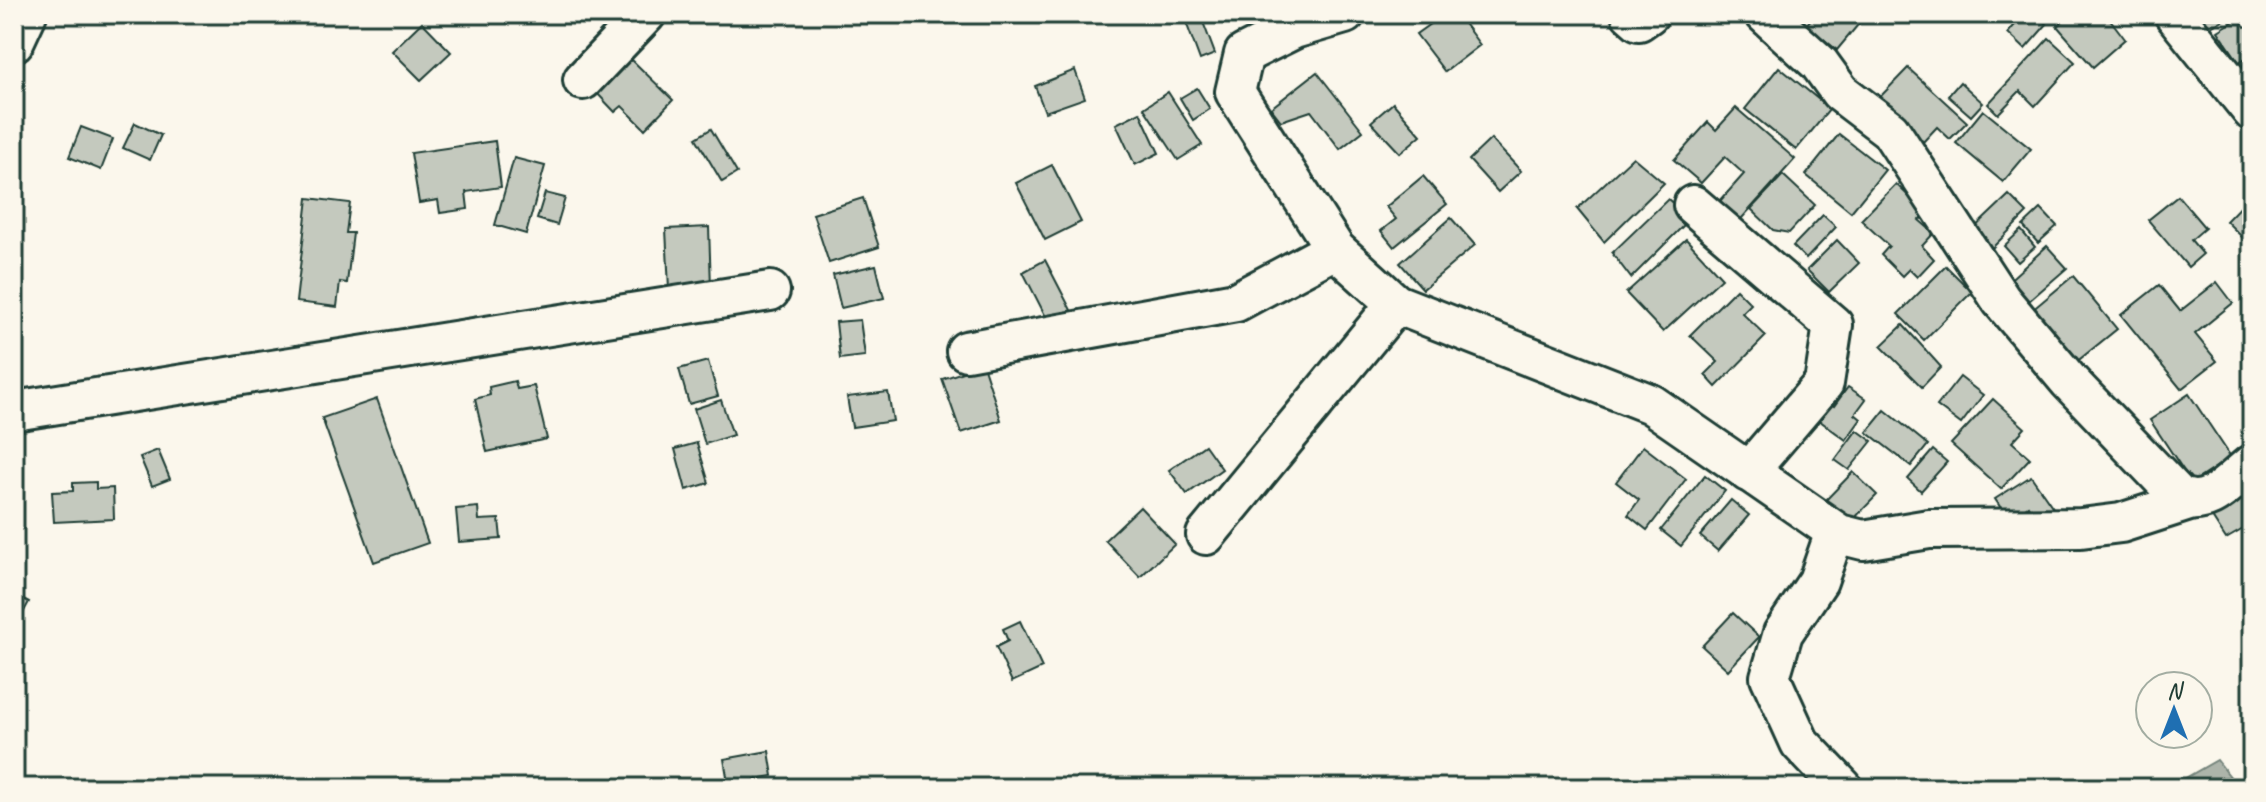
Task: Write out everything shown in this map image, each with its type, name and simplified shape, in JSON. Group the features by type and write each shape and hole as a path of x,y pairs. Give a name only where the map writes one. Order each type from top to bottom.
{"street":[{"path":"14,42 27,14"},
{"path":"583,80 646,14"},
{"path":"1345,14 1294,29 1244,54 1235,92 1335,249 1396,304 1651,404 1835,532 1863,540 1929,529 2081,528 2121,523 2210,497 2252,464"},
{"path":"1631,14 1639,21 1649,14"},
{"path":"1765,14 1819,63 1840,92 1890,130 2001,300 2069,381 2174,492 2189,501"},
{"path":"2174,14 2252,111"},
{"path":"1693,205 1833,325 1824,383 1748,472"},
{"path":"966,351 1236,302 1335,249"},
{"path":"14,411 770,291"},
{"path":"1206,535 1396,304"},
{"path":"1835,532 1818,581 1783,633 1770,677 1800,743 1843,788"}],"shaded area":[{"path":"2217,760 2239,788 2168,788"}],"building":[{"path":"1183,14 1200,14 1215,54 1200,60"},
{"path":"1444,14 1457,14 1480,45 1445,72 1416,34"},
{"path":"1815,14 1867,14 1837,50 1806,25"},
{"path":"2024,14 2035,14 2047,24 2025,49 2008,33"},
{"path":"2071,14 2106,14 2125,39 2093,67 2057,26"},
{"path":"2190,14 2234,14 2200,33"},
{"path":"2239,18 2245,27 2252,23 2252,54 2239,62 2218,31"},
{"path":"422,22 451,52 421,80 392,51"},
{"path":"2049,38 2075,62 2035,106 2020,91 1998,114 1988,104"},
{"path":"2252,55 2252,87 2237,65"},
{"path":"629,57 673,100 645,129 622,106 615,112 595,91"},
{"path":"1779,67 1830,109 1796,150 1745,109"},
{"path":"1908,68 1967,122 1950,139 1937,127 1923,142 1878,99"},
{"path":"1075,70 1085,98 1045,112 1035,86"},
{"path":"1317,72 1363,131 1340,149 1311,111 1281,121 1271,108"},
{"path":"1960,82 1983,103 1971,116 1948,96"},
{"path":"1197,88 1210,109 1193,120 1180,98"},
{"path":"1168,92 1202,145 1178,160 1144,108"},
{"path":"1393,103 1421,135 1400,153 1371,122"},
{"path":"1736,108 1795,159 1733,228 1712,210 1744,174 1725,157 1701,183 1674,160 1708,122 1716,130"},
{"path":"1983,110 2031,149 2003,182 1956,143"},
{"path":"1140,112 1159,153 1135,165 1116,124"},
{"path":"135,123 161,135 150,160 123,148"},
{"path":"81,127 113,139 101,170 69,157"},
{"path":"711,129 737,173 722,182 696,138"},
{"path":"1839,134 1885,170 1851,212 1806,175"},
{"path":"1491,139 1521,171 1498,192 1469,160"},
{"path":"495,141 501,187 466,192 468,209 440,213 438,200 419,203 411,153"},
{"path":"1633,157 1664,183 1604,242 1577,209"},
{"path":"514,158 545,166 526,234 495,225"},
{"path":"1052,165 1081,222 1045,240 1016,183"},
{"path":"1783,175 1815,205 1789,233 1773,230 1751,209"},
{"path":"1423,176 1447,204 1394,247 1381,231 1396,219 1386,207"},
{"path":"1896,184 1926,213 1919,220 1934,233 1922,246 1934,259 1917,277 1909,269 1902,276 1881,255 1889,246 1861,220"},
{"path":"545,193 565,198 557,225 537,219"},
{"path":"2252,194 2252,247 2226,221"},
{"path":"2009,195 2027,213 1989,251 1970,232"},
{"path":"2178,196 2205,228 2191,240 2203,254 2188,267 2148,220"},
{"path":"308,198 350,203 346,233 353,233 347,283 340,282 337,307 296,302"},
{"path":"863,198 879,247 829,263 813,214"},
{"path":"1668,199 1690,219 1631,278 1612,253"},
{"path":"2041,209 2057,226 2038,243 2023,226"},
{"path":"1823,215 1836,227 1806,259 1793,246"},
{"path":"1451,218 1475,245 1423,289 1400,263"},
{"path":"709,227 711,287 669,289 666,229"},
{"path":"2021,230 2035,247 2018,262 2004,246"},
{"path":"1686,239 1722,278 1663,332 1626,293"},
{"path":"1837,240 1859,263 1829,292 1807,270"},
{"path":"2047,246 2067,268 2022,307 2003,286"},
{"path":"1045,260 1072,312 1049,323 1023,272"},
{"path":"876,265 884,298 841,308 833,275"},
{"path":"1946,266 1972,292 1924,340 1898,314"},
{"path":"2073,276 2117,329 2075,363 2031,311"},
{"path":"2217,282 2233,303 2195,334 2217,361 2181,389 2121,315 2159,285 2180,311"},
{"path":"1736,289 1751,304 1742,313 1766,336 1716,387 1705,375 1718,362 1690,335"},
{"path":"860,320 865,356 840,359 836,322"},
{"path":"1903,325 1941,367 1922,387 1881,346"},
{"path":"708,361 718,396 689,404 679,369"},
{"path":"983,365 1001,420 961,433 942,379"},
{"path":"1960,377 1983,395 1961,424 1937,406"},
{"path":"515,381 517,389 534,386 547,439 487,452 475,399 490,395 489,387"},
{"path":"1848,387 1866,399 1855,414 1861,419 1846,440 1812,415 1824,399 1834,406"},
{"path":"888,392 893,421 852,427 847,397"},
{"path":"2189,394 2231,457 2192,483 2150,420"},
{"path":"377,399 428,543 374,562 322,418"},
{"path":"1993,399 2025,428 2012,442 2030,458 2001,489 1951,444"},
{"path":"721,400 733,435 705,444 694,409"},
{"path":"1885,410 1928,445 1911,466 1867,432"},
{"path":"1857,430 1872,441 1849,470 1835,460"},
{"path":"697,443 709,483 686,490 675,449"},
{"path":"1205,445 1222,469 1187,494 1169,470"},
{"path":"1643,446 1686,479 1647,530 1628,515 1639,500 1616,482"},
{"path":"158,450 170,479 152,486 140,457"},
{"path":"1933,450 1947,462 1921,491 1908,479"},
{"path":"1853,472 1877,495 1846,527 1822,504"},
{"path":"1705,475 1725,491 1681,546 1661,530"},
{"path":"2031,476 2056,512 2039,523 2028,506 2008,519 1995,499"},
{"path":"96,482 96,489 113,488 114,519 54,522 52,492 73,491 73,483"},
{"path":"2252,493 2252,524 2226,539 2212,517"},
{"path":"1731,500 1749,515 1718,551 1700,536"},
{"path":"478,507 479,520 499,519 501,539 459,542 456,509"},
{"path":"1140,507 1175,544 1140,577 1105,540"},
{"path":"14,594 29,602 16,626 14,625"},
{"path":"1733,613 1759,637 1728,670 1702,646"},
{"path":"1020,621 1042,668 1012,682 996,647 1008,641 1003,629"},
{"path":"769,751 773,776 755,779 757,788 729,788 724,759"}]}
